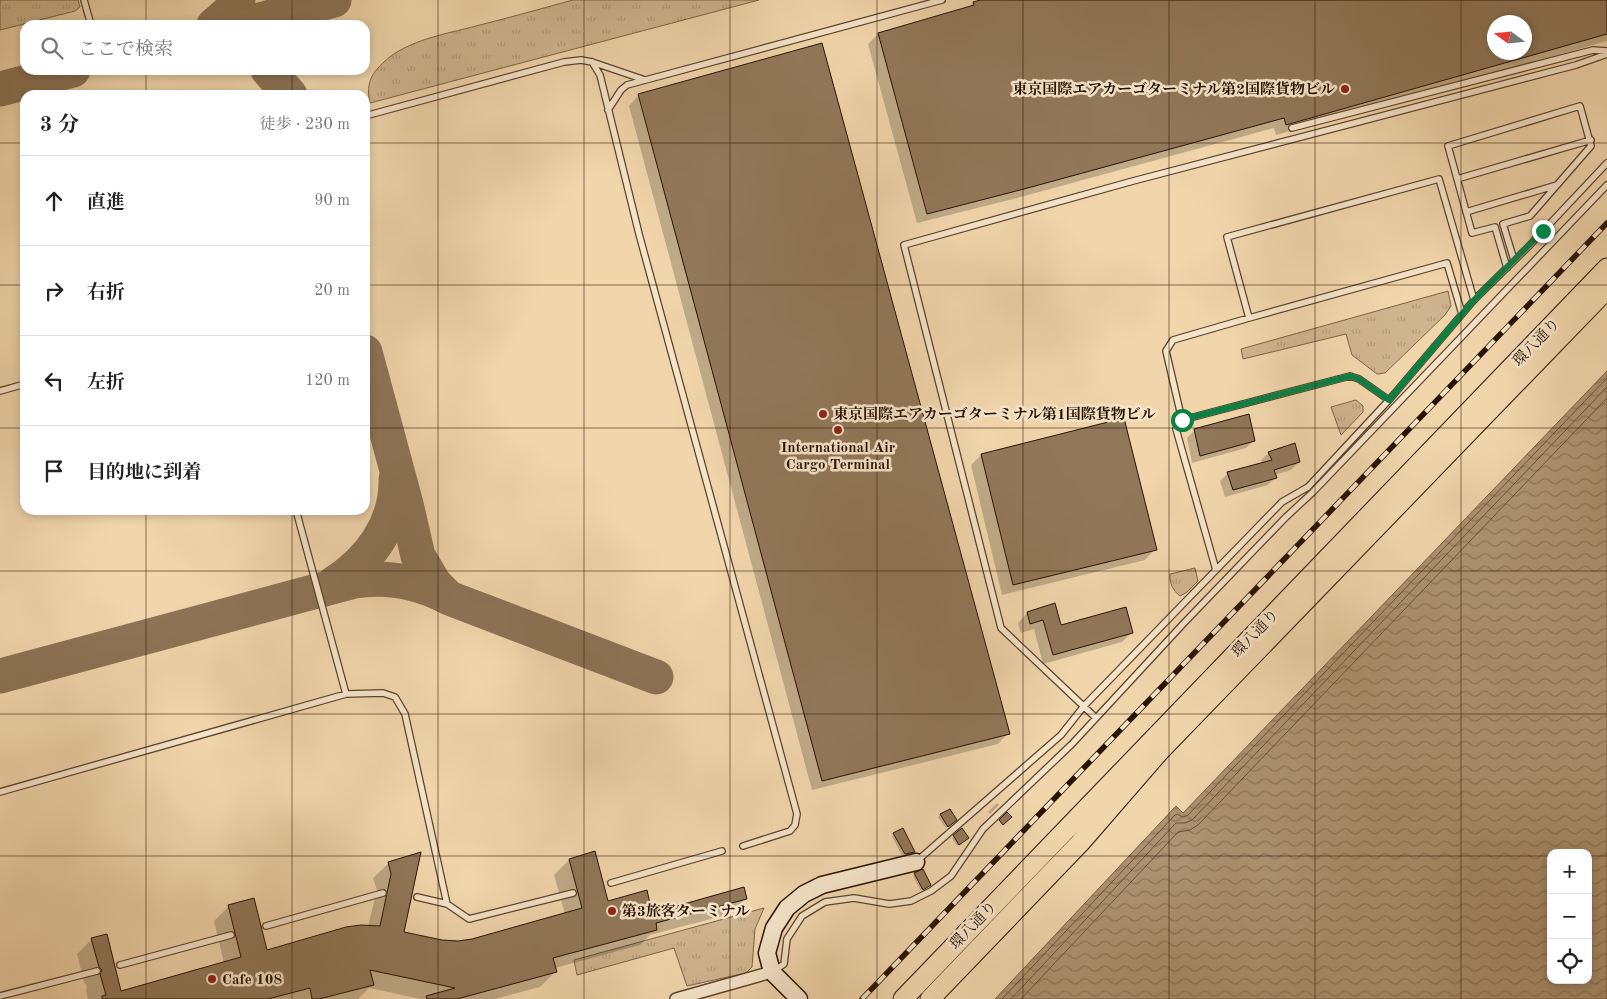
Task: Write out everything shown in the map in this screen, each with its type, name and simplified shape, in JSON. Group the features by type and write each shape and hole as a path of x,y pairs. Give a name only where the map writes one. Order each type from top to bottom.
{"main road":[{"name":"環八通り","path":"903,999 1607,268"},
{"name":"環八通り","path":"930,999 1080,843 1159,752 1607,289"}],"street":[{"path":"799,999 772,972 767,953 774,928 786,908 804,894 822,884 916,862"},
{"path":"676,999 772,972"}],"lane":[{"path":"84,0 90,20"},
{"path":"608,110 620,90 627,85 942,0"},
{"path":"1292,128 1593,50 1607,53"},
{"path":"1096,718 1001,628 904,245 1133,180 1576,64 1607,53"},
{"path":"370,115 564,62 581,60 592,62 645,80"},
{"path":"592,62 600,75 639,234 797,814 795,825 790,831 743,846"},
{"path":"1507,268 1495,226 1472,233 1448,146 1580,106 1591,146 1530,216 1503,224 1514,260"},
{"path":"1457,179 1590,140"},
{"path":"916,862 1061,735 1084,706 1282,502 1308,487 1389,400 1474,300 1607,163"},
{"path":"1249,318 1227,237 1439,179 1474,300"},
{"path":"1466,212 1557,185"},
{"path":"772,972 784,964 787,939 802,916 825,902 854,898 889,904 911,901 931,891 951,876 983,829 1072,744 1184,623 1286,517 1313,492 1607,185"},
{"path":"1182,420 1166,351 1173,340 1447,263 1462,314"},
{"path":"1216,570 1176,429 1182,420 1350,376 1359,379 1389,400"},
{"path":"0,391 20,385"},
{"path":"297,515 346,694"},
{"path":"0,792 346,694 383,693 395,697 404,714 447,904"},
{"path":"611,883 722,851"},
{"path":"417,897 447,904 469,919 573,893"},
{"path":"266,926 383,894"},
{"path":"120,965 231,935"},
{"path":"0,996 96,971"}],"green space":[{"path":"0,0 78,0 80,7 75,11 39,20 20,20 20,25 0,30"},
{"path":"573,0 759,0 370,103 369,86 372,76 393,54 415,43 440,35"},
{"path":"1448,291 1451,306 1445,315 1385,373 1377,374 1352,355 1346,334 1243,359 1241,349"},
{"path":"1356,400 1363,406 1363,412 1341,435 1331,407"},
{"path":"1195,568 1198,581 1180,596 1172,586 1170,574"},
{"path":"764,908 755,929 752,967 746,973 687,986 674,948 577,975 574,960"}],"water":[{"path":"1607,371 1607,999 995,999 1176,806 1183,813"}],"building":[{"path":"980,0 1607,0 1607,34 1532,55 1532,15 1487,15 1487,60 1515,60 1286,125 1284,118 927,214 878,33 974,5 973,2"},
{"name":"東京国際エアカーゴターミナル第1国際貨物ビル","path":"822,43 1010,734 822,781 638,94"},
{"path":"1249,414 1255,441 1200,456 1194,429"},
{"path":"1124,418 1157,550 1013,585 981,454"},
{"path":"1295,443 1300,462 1274,470 1277,478 1233,490 1227,472 1272,460 1268,452"},
{"path":"1055,603 1061,625 1126,607 1133,633 1053,655 1043,620 1030,624 1027,612"},
{"path":"950,809 957,820 948,827 940,814"},
{"path":"1007,812 1012,817 1003,825 999,820"},
{"path":"903,828 915,852 905,854 893,833"},
{"path":"962,828 969,838 959,845 953,835"},
{"name":"第3旅客ターミナル","path":"595,851 608,901 647,890 652,913 744,887 747,899 656,923 657,930 553,958 557,972 457,999 427,999 426,996 455,988 370,970 374,985 319,999 312,999 310,988 268,999 102,999 102,996 106,995 100,974 102,970 99,967 91,938 107,934 121,991 241,957 228,905 254,898 267,950 346,927 361,925 380,926 391,874 388,862 421,852 404,932 442,940 458,941 472,939 582,908 569,859"},
{"path":"923,869 931,885 923,890 914,873"}],"taxiway":[{"path":"220,20 238,0"},
{"path":"260,20 334,0"},
{"path":"0,89 54,75"},
{"path":"272,75 286,90"},
{"path":"370,371 418,556 434,583 448,597"},
{"path":"333,584 358,564 378,540 392,512 396,479"},
{"path":"0,676 354,581 379,579 403,581 426,587 449,598 656,677"}],"railway":[{"path":"862,999 1607,223"}],"place":[{"name":"東京国際エアカーゴターミナル第2国際貨物ビル","path":"1345,89"},
{"name":"東京国際エアカーゴターミナル第1国際貨物ビル","path":"823,414"},
{"name":"International Air Cargo Terminal","path":"838,430"},
{"name":"第3旅客ターミナル","path":"612,911"},
{"name":"Cafe 108","path":"212,979"}],"route":[{"path":"1182,420 1350,376 1359,379 1389,400 1474,300 1543,231"}]}
